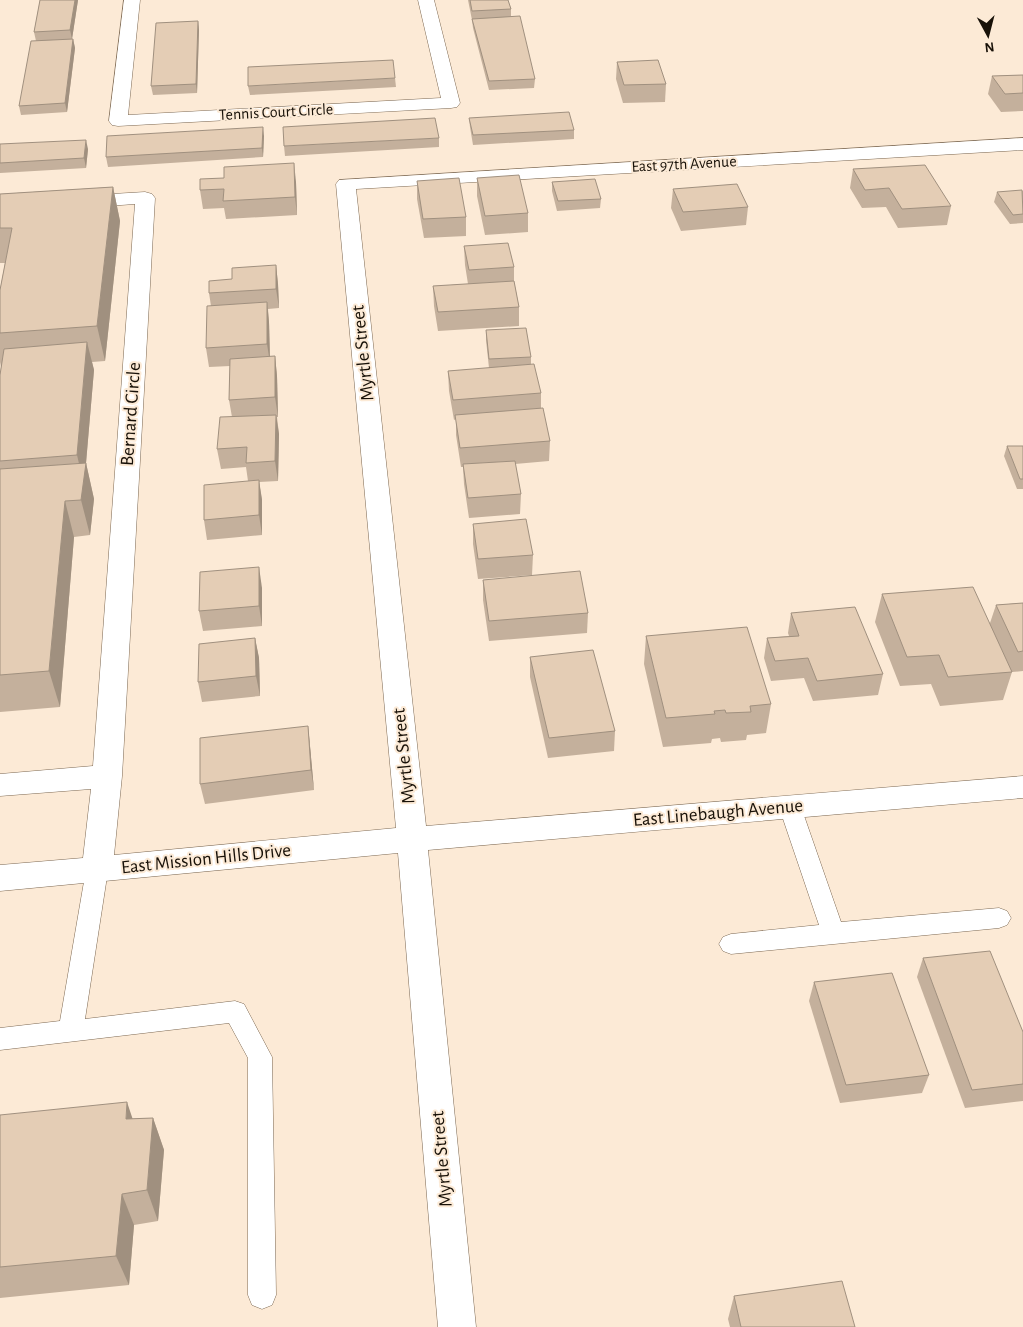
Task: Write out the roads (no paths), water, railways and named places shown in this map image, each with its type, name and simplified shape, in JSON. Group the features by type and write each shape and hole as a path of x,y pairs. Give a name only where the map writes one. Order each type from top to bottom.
{"street":[{"name":"Tennis Court Circle","path":"132,0 118,121 451,103 426,0"},
{"name":"East 97th Avenue","path":"346,184 1023,144"},
{"name":"Myrtle Street","path":"346,184 412,838 458,1327"},
{"name":"Bernard Circle","path":"58,204 145,198 107,776 97,870"},
{"path":"0,785 107,776"},
{"name":"East Linebaugh Avenue","path":"412,838 1023,787"},
{"name":"East Mission Hills Drive","path":"0,878 412,838"}],"lane":[{"path":"790,807 833,933"},
{"path":"71,1031 97,870"},
{"path":"731,944 999,918"},
{"path":"0,1039 235,1012 260,1057 262,1295"}]}
